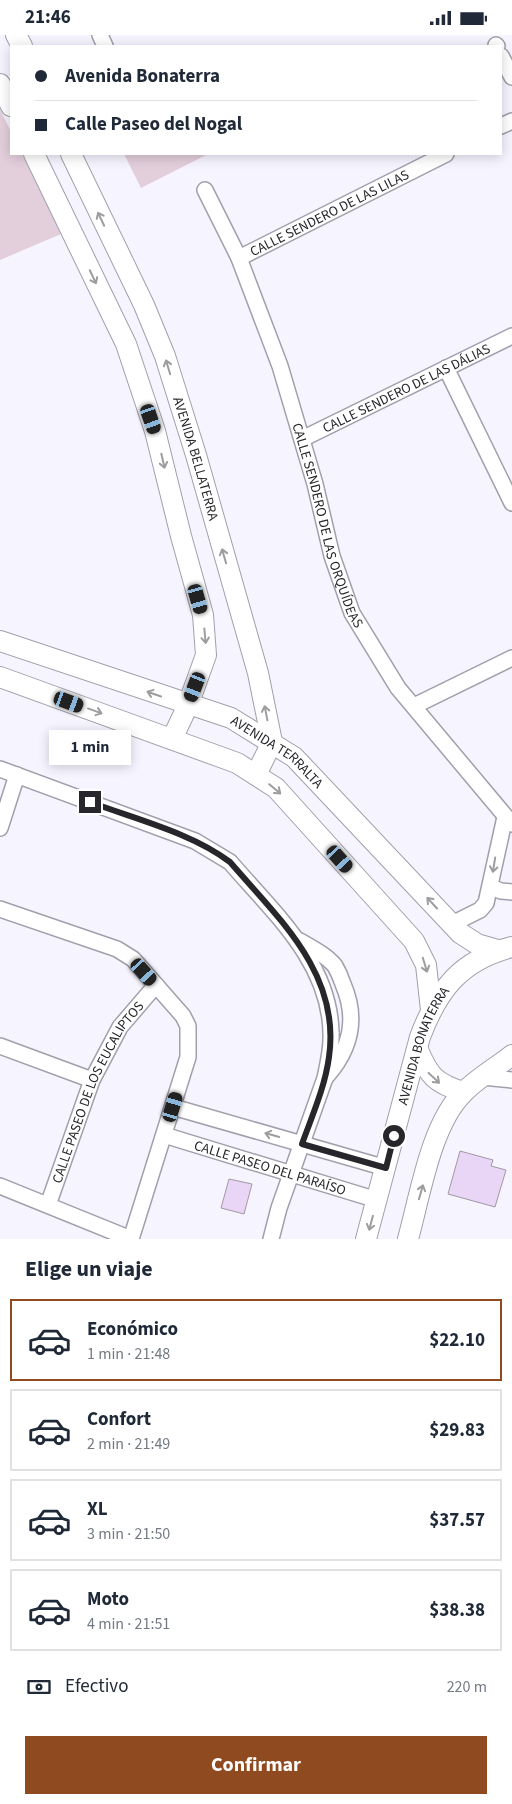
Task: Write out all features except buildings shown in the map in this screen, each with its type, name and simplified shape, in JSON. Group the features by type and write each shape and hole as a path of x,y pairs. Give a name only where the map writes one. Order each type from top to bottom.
{"street":[{"path":"502,57 512,77"},
{"path":"0,84 10,105"},
{"path":"34,155 126,344 156,431 181,536 203,615 206,655 188,705 172,739"},
{"name":"AVENIDA BELLATERRA","path":"72,155 144,305 164,356 196,455 258,673 272,742"},
{"name":"CALLE SENDERO DE LAS LILAS","path":"239,258 444,155"},
{"name":"CALLE SENDERO DE LAS ORQUÍDEAS","path":"205,189 239,258 280,366 302,439 332,555 352,613 398,688 509,821"},
{"name":"CALLE SENDERO DE LAS DÁLIAS","path":"302,439 512,336"},
{"path":"446,369 512,503"},
{"name":"AVENIDA TERRALTA","path":"0,641 231,718 272,742 294,757 460,933 477,944 505,948"},
{"path":"414,706 512,658"},
{"name":"AVENIDA TERRALTA","path":"0,677 237,763 276,788 414,941 426,965 431,1010"},
{"path":"256,775 272,742"},
{"path":"0,769 195,841 219,854 230,862 297,939 313,966 323,989 332,1033 325,1079 271,1239"},
{"path":"0,827 17,775"},
{"path":"452,924 480,910 486,903 509,821"},
{"path":"491,887 501,891 512,892"},
{"path":"0,909 116,949 133,959 183,1016 188,1026 188,1057 131,1239 0,1185"},
{"path":"297,939 322,954 336,967 347,993 352,1021 348,1045 339,1063 325,1079"},
{"name":"AVENIDA BONATERRA","path":"366,1239 420,1037 431,1010 437,999 462,969 505,948"},
{"name":"CALLE PASEO DE LOS EUCALIPTOS","path":"48,1205 92,1081 120,1027 156,985"},
{"path":"0,1046 92,1081"},
{"path":"418,1049 426,1071 442,1085 463,1092"},
{"path":"408,1239 439,1127 449,1108 463,1092 512,1055"},
{"path":"482,1077 512,1080"},
{"path":"173,1107 386,1168"},
{"name":"CALLE PASEO DEL PARAÍSO","path":"164,1135 377,1199"}],"shaded area":[{"path":"0,109 10,130 10,155 22,155 61,234 0,260"},
{"path":"124,155 206,155 141,188"}],"route":[{"path":"90,802 195,841 219,854 230,862 300,943 323,989 332,1033 325,1079 302,1144 386,1168 394,1136"}]}
